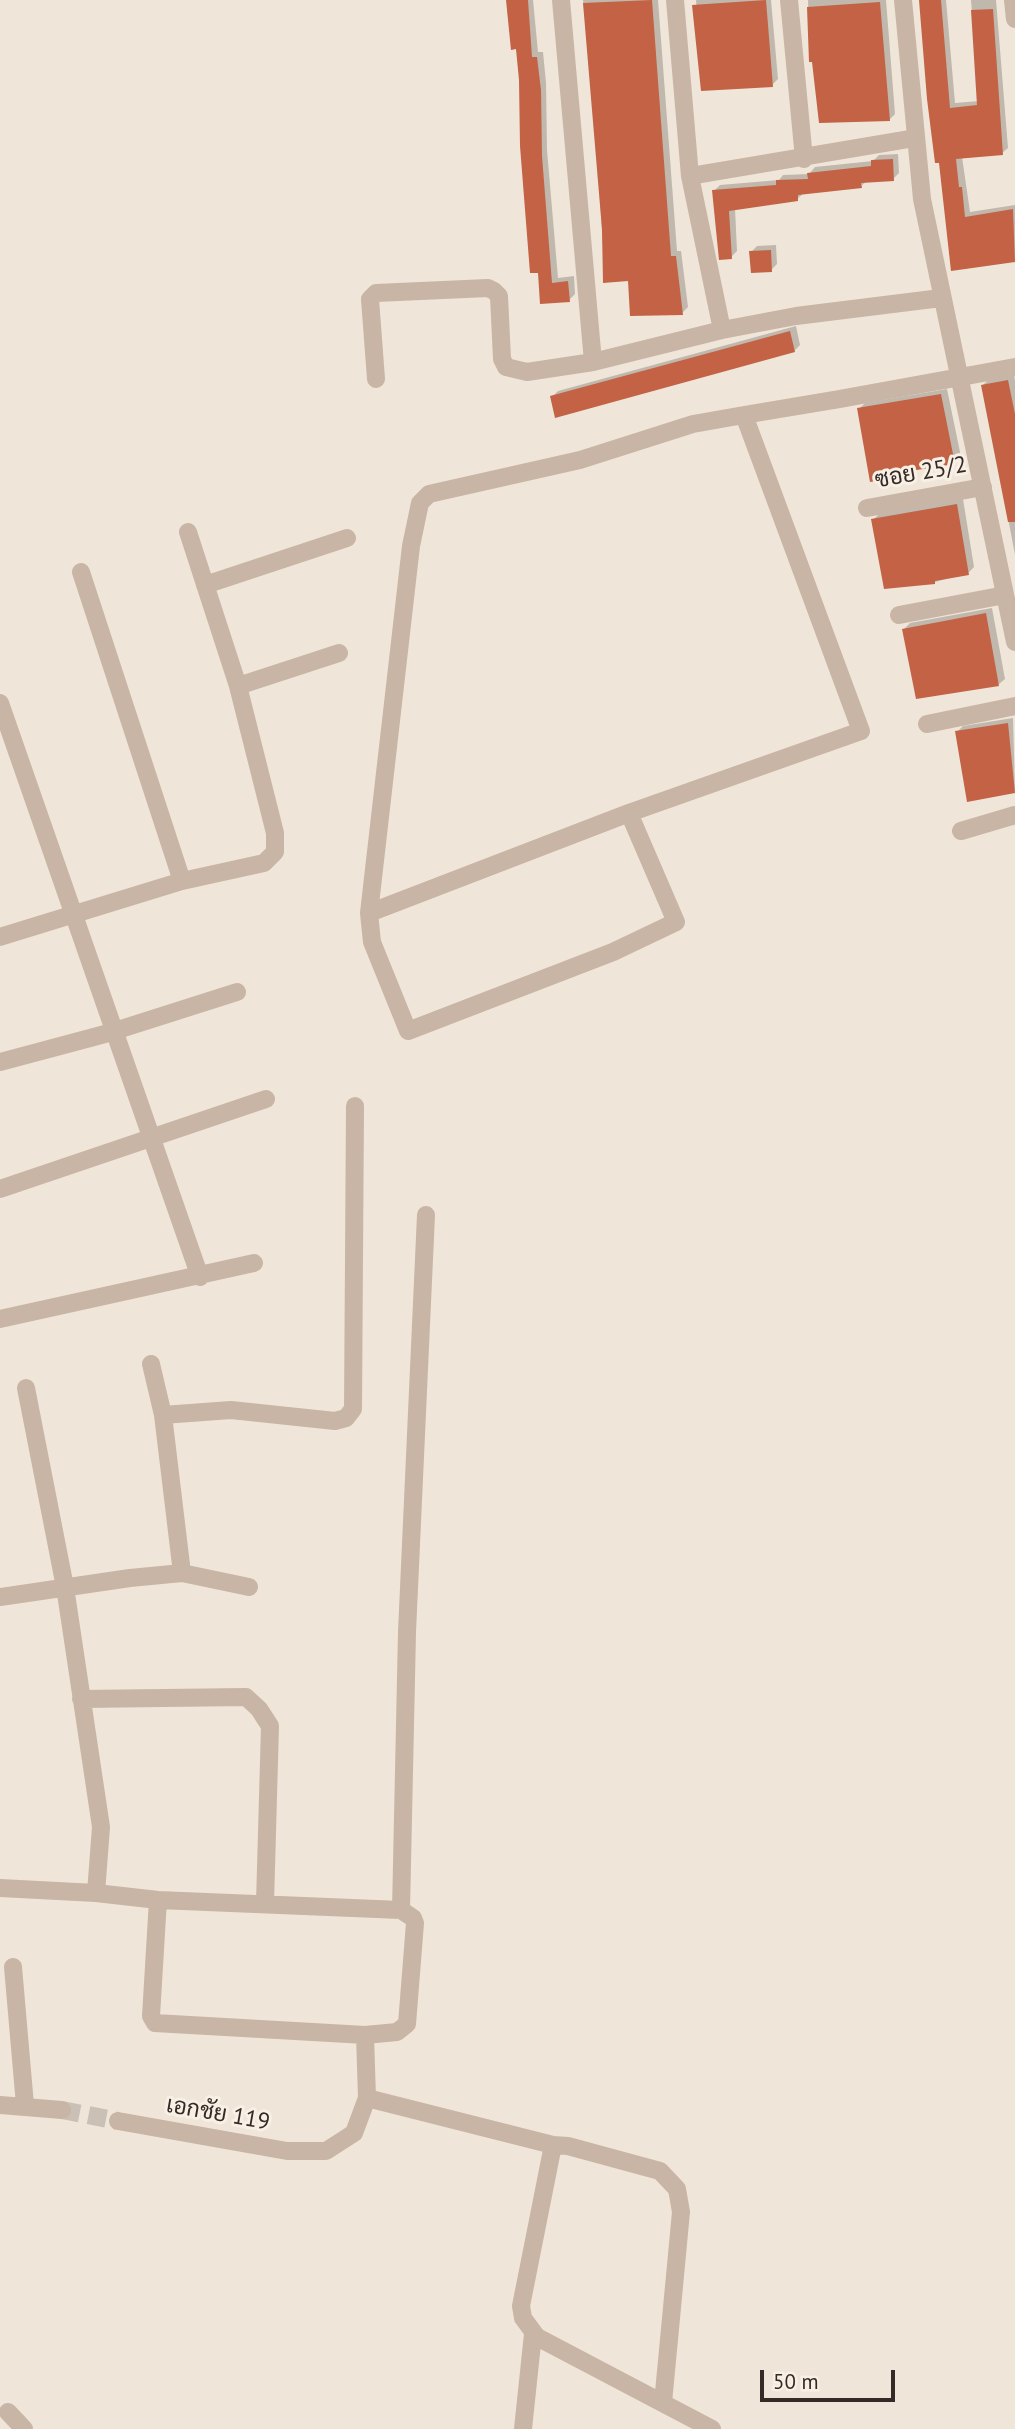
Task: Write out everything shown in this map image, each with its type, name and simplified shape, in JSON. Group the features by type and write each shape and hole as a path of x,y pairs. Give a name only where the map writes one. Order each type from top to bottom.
{"street":[{"path":"561,0 593,362"},
{"path":"675,0 690,176 722,330"},
{"path":"789,0 804,159"},
{"path":"903,0 922,200 940,298 961,376 1015,642"},
{"path":"1013,0 1015,19"},
{"path":"690,176 804,159 915,138"},
{"path":"376,379 370,299 376,293 386,291 488,288 498,293 502,359 506,367 515,371 545,371 593,362 722,330 796,316 940,298"},
{"path":"629,813 676,922 613,952 408,1031 372,942 369,912 410,560 420,503 429,494 580,460 693,424 1015,366"},
{"path":"369,912 629,813 861,731 744,415"},
{"name":"ซอย 25/2","path":"867,508 984,486"},
{"path":"0,937 182,881 264,863 275,852 275,833 238,686 188,532"},
{"path":"205,585 346,538"},
{"path":"81,572 182,881"},
{"path":"899,615 1005,595"},
{"path":"238,686 339,653"},
{"path":"0,703 112,1032 200,1277"},
{"path":"927,723 1015,706"},
{"path":"961,831 1015,815"},
{"path":"0,1062 112,1032 237,992"},
{"path":"0,1189 152,1140 266,1099"},
{"path":"163,1415 230,1410 335,1420 346,1418 353,1409 355,1106"},
{"path":"401,1910 407,1632 426,1215"},
{"path":"0,1319 254,1263"},
{"path":"151,1364 163,1415 182,1573"},
{"path":"26,1388 65,1587 101,1827 96,1893"},
{"path":"0,1597 182,1573 249,1587"},
{"path":"81,1699 246,1698 259,1709 270,1726 265,1903"},
{"path":"0,1888 96,1893 158,1900 401,1910 413,1917 415,1923 407,2024 397,2032 365,2035 155,2023 151,2016 158,1900"},
{"path":"13,1967 25,2105"},
{"path":"365,2035 367,2098 660,2171 677,2189 681,2212 663,2403"},
{"name":"เอกชัย 119","path":"118,2121 310,2153 326,2151 354,2133 367,2098"},
{"path":"0,2105 62,2110"},
{"path":"553,2146 521,2305 523,2318 533,2334 712,2429"},
{"path":"523,2429 533,2334"},
{"path":"8,2412 24,2429"}],"building":[{"path":"506,0 528,0 532,57 537,57 541,90 542,156 552,283 568,281 570,302 540,304 538,273 530,273 520,146 519,80 516,49 511,50"},
{"path":"652,0 671,256 676,256 683,315 630,316 628,281 603,283 602,229 583,3"},
{"path":"766,0 773,87 701,91 692,5"},
{"path":"919,0 941,0 950,108 977,105 971,10 993,9 1003,155 956,159 965,217 1013,209 1015,262 951,271 939,163 935,163 927,99"},
{"path":"880,2 890,121 819,123 812,62 809,62 807,7"},
{"path":"893,159 894,181 861,183 862,188 798,195 798,201 729,211 732,259 719,260 712,190 776,185 776,180 808,179 807,173 871,166 871,160"},
{"path":"771,250 772,272 751,273 749,251"},
{"path":"790,331 795,352 555,418 550,396"},
{"path":"1008,380 1015,414 1015,522 1008,522 981,385"},
{"path":"941,394 955,464 891,474 892,478 870,482 857,408"},
{"path":"957,504 969,575 935,581 935,584 884,589 871,519"},
{"path":"986,613 999,686 916,699 902,629"},
{"path":"1008,723 1015,793 967,802 955,731"}],"tunnel":[{"path":"62,2110 118,2121"}]}
